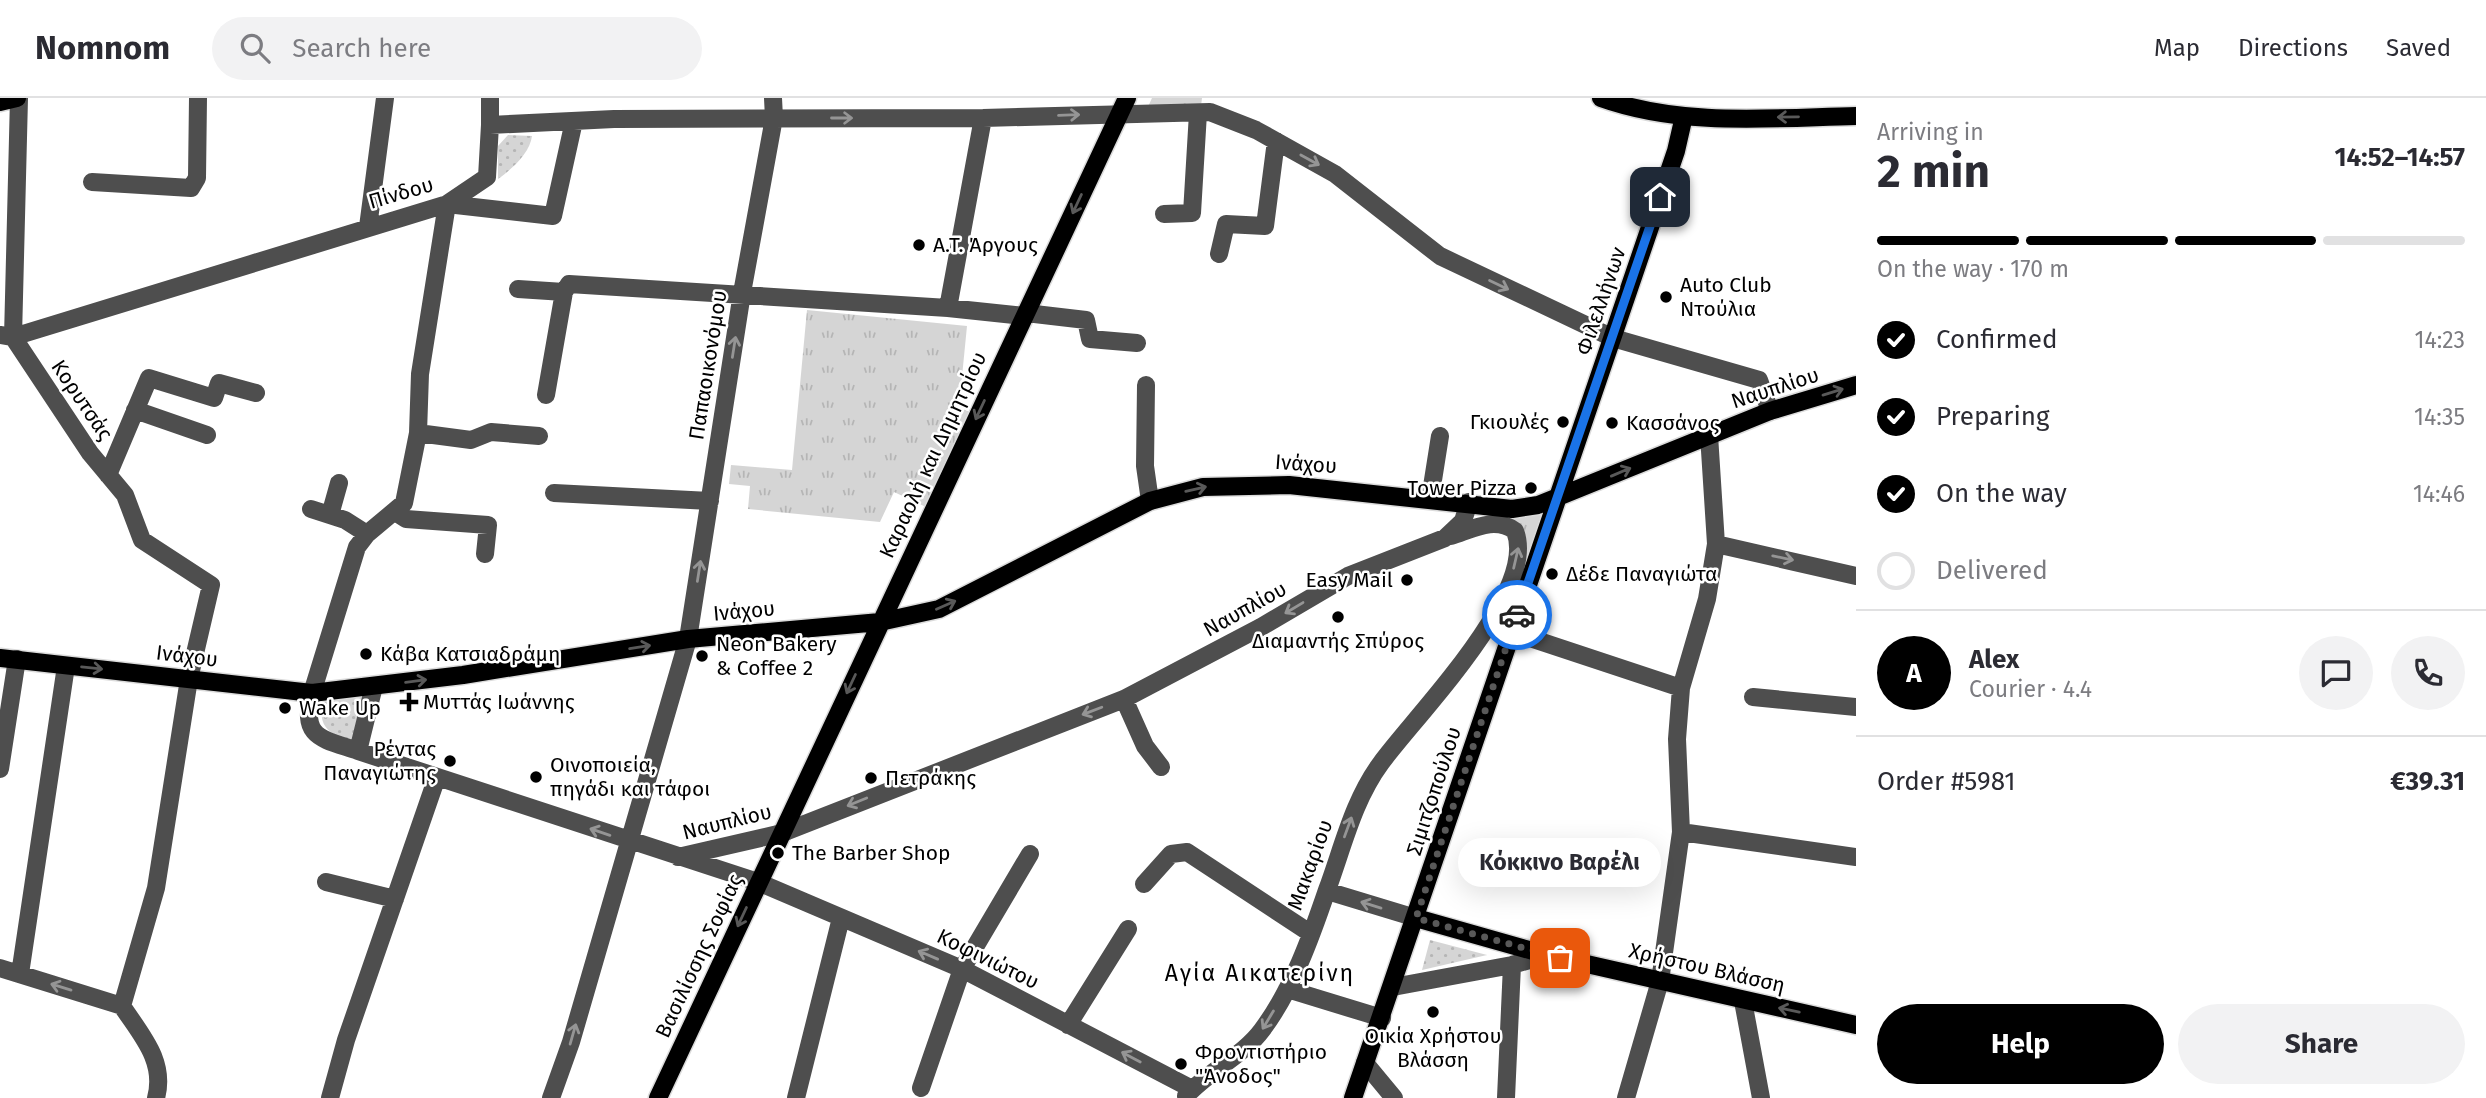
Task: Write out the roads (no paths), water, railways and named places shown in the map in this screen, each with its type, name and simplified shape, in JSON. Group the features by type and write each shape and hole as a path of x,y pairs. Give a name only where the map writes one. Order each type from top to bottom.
{"main road":[{"path":"0,102 18,98"},
{"path":"1601,98 1627,107 1684,116 1856,116"},
{"name":"Καραολή και Δημητρίου","path":"782,833 1123,106"},
{"name":"Φιλελλήνων","path":"1558,499 1676,151 1684,116"},
{"name":"Ναυπλίου","path":"1469,502 1512,509 1558,499 1770,411 1856,385"},
{"name":"Ινάχου","path":"8,659 312,693 463,675 688,639 880,622 939,609 1150,501 1203,487 1289,485 1469,502"},
{"name":"Σιμιτζοπούλου","path":"1353,1098 1558,499"},
{"name":"Βασιλίσσης Σοφίας","path":"658,1098 782,833"},
{"name":"Χρήστου Βλάσση","path":"1416,918 1547,955 1856,1025"}],"street":[{"path":"7,336 9,166 18,98"},
{"path":"92,182 191,188 197,178 198,98"},
{"path":"368,227 385,98"},
{"path":"490,98 490,125 774,118 983,118 1123,106 1210,112 1276,141 1335,174 1440,256 1613,338 1759,380 1770,411"},
{"name":"Παπαοικονόμου","path":"551,1098 571,1042 688,639 742,293 774,118 773,98"},
{"path":"1164,214 1192,213 1198,113"},
{"path":"948,308 983,118"},
{"path":"311,509 330,515 367,534 404,503 418,433 420,374 447,204 554,216 574,121"},
{"name":"Πίνδου","path":"7,336 447,204 487,177 490,125"},
{"path":"1219,254 1226,224 1265,226 1276,141"},
{"path":"546,395 564,292 569,284 579,283 1086,320 1090,339 1137,343"},
{"path":"518,289 564,292"},
{"name":"Κορυτσάς","path":"7,336 125,495 142,540 212,585 189,679"},
{"path":"108,475 149,378 214,398 219,383 256,393"},
{"path":"1146,385 1144,466 1150,501"},
{"path":"135,410 206,435"},
{"path":"418,433 471,440 491,432 539,436"},
{"path":"1626,1098 1660,981 1681,832 1677,739 1681,688 1707,599 1716,544 1709,435"},
{"path":"1430,499 1440,436"},
{"path":"330,515 339,483"},
{"path":"554,493 710,501"},
{"path":"1445,538 1463,521 1469,502"},
{"path":"396,512 406,519 488,525 485,554"},
{"name":"Μακαρίου","path":"1188,1093 1261,1032 1287,989 1327,891 1350,819 1378,767 1490,625 1512,576 1520,550 1515,531 1502,524 1488,524 1445,538"},
{"name":"Κοφινιώτου","path":"367,534 357,547 306,717 312,730 327,741 758,882 962,969 1188,1093"},
{"name":"Ναυπλίου","path":"678,858 782,833 1124,698 1261,627 1348,576 1445,538"},
{"path":"1716,544 1856,576"},
{"path":"1478,642 1509,640 1681,688"},
{"path":"0,768 8,659"},
{"path":"20,974 66,666"},
{"path":"122,1006 156,888 189,679"},
{"path":"358,751 374,686"},
{"path":"1753,697 1856,706"},
{"path":"1124,698 1145,746 1161,767"},
{"path":"330,1098 346,1040 437,777"},
{"path":"1681,832 1856,857"},
{"path":"1144,884 1171,854 1187,852 1310,933"},
{"path":"921,1088 962,969 1030,854"},
{"path":"326,882 395,899"},
{"name":"Χρήστου Βλάσση","path":"1327,891 1416,918"},
{"path":"796,1098 841,918"},
{"path":"1068,1025 1128,929"},
{"name":"Χρήστου Βλάσση","path":"1393,987 1512,965 1547,955"},
{"path":"1506,1098 1512,965"},
{"path":"0,968 122,1006 153,1052 161,1080 156,1098"},
{"path":"1287,989 1382,1018"},
{"path":"1743,1001 1761,1098"},
{"path":"1365,1063 1394,1098"}],"place":[{"name":"Α.Τ. Άργους","path":"919,245"},
{"name":"Auto Club Ντούλια","path":"1666,297"},
{"name":"Γκιουλές","path":"1563,422"},
{"name":"Κασσάνος","path":"1612,423"},
{"name":"Tower Pizza","path":"1531,488"},
{"name":"Δέδε Παναγιώτα","path":"1552,574"},
{"name":"Easy Mail","path":"1407,580"},
{"name":"Διαμαντής Σπύρος","path":"1338,617"},
{"name":"Κάβα Κατσιαδράμη","path":"366,654"},
{"name":"Neon Bakery & Coffee 2","path":"702,656"},
{"name":"Μυττάς Ιωάννης","path":"409,702"},
{"name":"Wake Up","path":"285,708"},
{"name":"Ρέντας Παναγιώτης","path":"450,761"},
{"name":"Οινοποιεία, πηγάδι και τάφοι","path":"536,777"},
{"name":"Πετράκης","path":"871,778"},
{"name":"The Barber Shop","path":"778,853"},
{"name":"Κόκκινο Βαρέλι","path":"1560,958"},
{"name":"Οικία Χρήστου Βλάσση","path":"1433,1012"},
{"name":"Φροντιστήριο \"Άνοδος\"","path":"1181,1064"}],"district":[{"name":"Αγία Αικατερίνη","path":"1260,973"}]}
